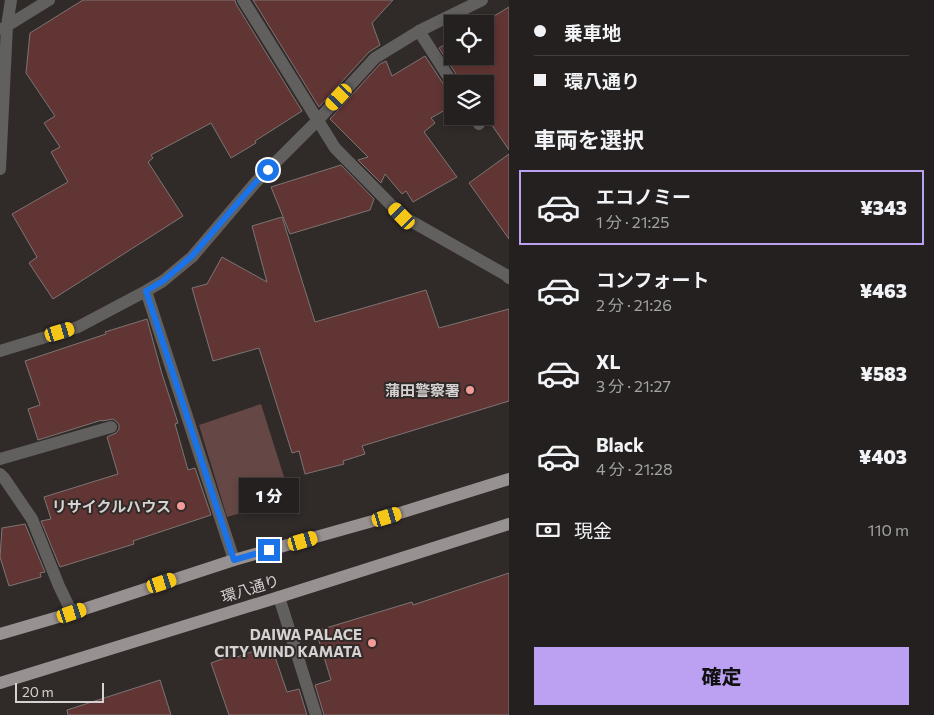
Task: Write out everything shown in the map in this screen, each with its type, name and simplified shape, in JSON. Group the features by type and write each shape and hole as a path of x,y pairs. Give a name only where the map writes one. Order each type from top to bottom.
{"main road":[{"name":"環八通り","path":"0,634 72,613 234,560 387,517 509,479"},
{"name":"環八通り","path":"0,683 509,524"}],"street":[{"path":"0,170 4,28 10,0"},
{"path":"4,28 49,0"},
{"path":"243,0 335,148 402,216 509,278"},
{"path":"0,351 78,327 163,281 192,256 256,182 318,120 375,58 420,31 482,0"},
{"path":"420,31 447,75"},
{"path":"146,291 234,560"},
{"path":"0,459 111,427"},
{"path":"0,474 32,519 72,613"},
{"path":"278,597 316,715"}],"shaded area":[{"path":"261,404 291,499 227,517 199,425"}],"building":[{"path":"83,0 235,0 302,111 231,158 211,123 151,155 153,158 148,162 183,216 53,299 29,263 37,257 12,214 68,182 51,152 60,147 44,123 55,116 26,73 30,33"},
{"path":"253,0 393,0 372,23 380,45 369,52 319,107"},
{"path":"509,7 509,150 492,125 494,125 494,75 457,75 450,65 494,65 494,16"},
{"path":"444,45 444,56 439,48"},
{"path":"425,56 444,85 444,111 431,118 435,123 424,132 457,177 413,202 406,191 402,194 385,174 381,183 358,160 368,157 330,119 380,64 386,61 392,76"},
{"path":"509,154 509,239 469,183"},
{"path":"341,165 374,199 370,210 290,234 271,187"},
{"path":"282,217 315,322 426,290 439,328 509,309 509,401 362,446 365,454 343,461 344,464 305,474 299,451 292,453 259,348 213,361 192,288 207,284 222,257 267,282 252,226"},
{"path":"147,319 178,423 175,424 188,470 195,468 211,515 133,541 134,544 60,567 41,521 51,519 44,497 118,474 107,437 116,433 119,425 113,419 102,420 38,440 28,409 40,405 25,361"},
{"path":"25,524 45,572 40,573 41,577 9,586 0,557 2,528"},
{"path":"509,573 509,715 324,715 315,685 331,680 316,631 412,602 413,605"},
{"path":"271,645 287,692 299,689 307,715 229,715 211,663 236,654 237,657"},
{"path":"160,680 171,715 68,715 67,710"}],"place":[{"name":"蒲田警察署","path":"470,390"},
{"name":"リサイクルハウス","path":"181,506"},
{"name":"DAIWA PALACE CITY WIND KAMATA","path":"372,643"}],"route":[{"path":"268,170 192,256 163,281 146,291 234,560 269,550"}]}
